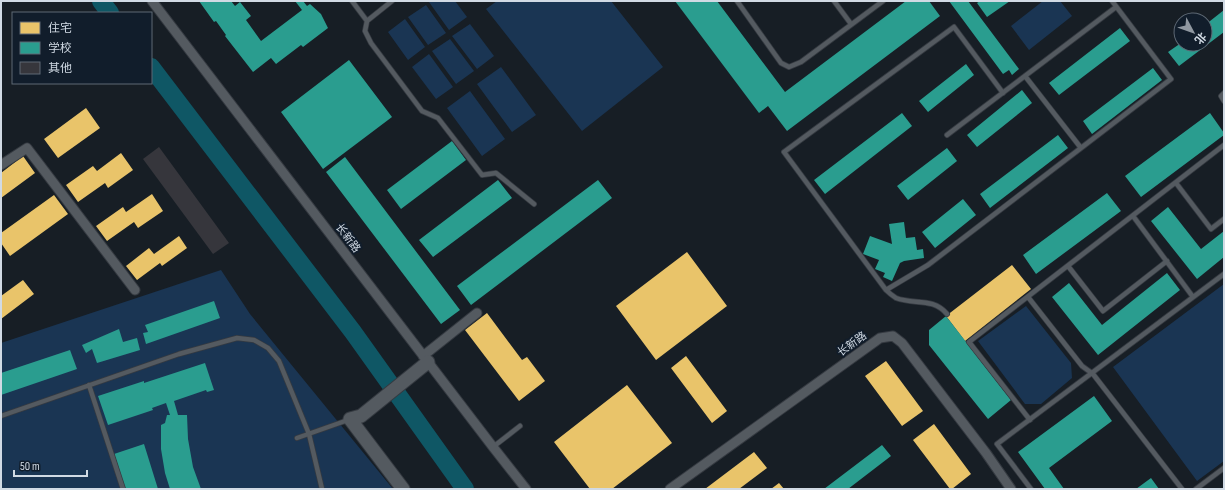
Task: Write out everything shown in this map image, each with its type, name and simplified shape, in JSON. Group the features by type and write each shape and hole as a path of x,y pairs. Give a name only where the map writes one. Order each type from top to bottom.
{"street":[{"name":"长新路","path":"152,1 526,489"},
{"path":"1,165 27,148 135,290"},
{"path":"403,489 350,419 361,416 402,383 425,359 477,313"},
{"name":"长新路","path":"670,489 880,338 893,336 902,343 986,453 1011,489"}],"lane":[{"path":"352,1 367,21"},
{"path":"392,1 367,21 365,31 371,43 422,111 438,118 482,175 496,173 534,204"},
{"path":"737,1 781,63 789,67 801,62 883,1"},
{"path":"834,1 851,24"},
{"path":"886,290 928,265 1171,79 1112,1"},
{"path":"947,136 1116,7"},
{"path":"947,314 944,310 932,303 897,298 886,290 784,152 954,27 1003,93"},
{"path":"1025,76 1081,148"},
{"path":"1224,93 1221,96 1224,101"},
{"path":"1030,420 969,341 1224,145"},
{"path":"1176,183 1212,229 1224,219"},
{"path":"1133,216 1193,297"},
{"path":"1068,266 1103,311 1167,262"},
{"path":"1031,489 997,444 1093,374 1224,274"},
{"path":"1028,297 1082,366 1093,374 1182,489"},
{"path":"1,416 179,354 237,338 254,340 268,348 279,361 309,434 322,489"},
{"path":"89,385 123,489"},
{"path":"297,438 350,419"},
{"path":"493,447 520,426"},
{"path":"1196,489 1224,468"}],"shaded area":[{"path":"455,1 467,17 449,30 429,2"},
{"path":"497,1 611,1 663,67 582,131 486,9"},
{"path":"1043,1 1060,1 1072,16 1029,50 1011,26"},
{"path":"426,5 446,33 428,45 408,17"},
{"path":"405,19 425,47 408,60 388,32"},
{"path":"470,24 494,56 477,69 452,36"},
{"path":"450,39 474,71 456,84 432,51"},
{"path":"429,54 453,87 436,99 412,67"},
{"path":"501,67 536,115 512,132 477,84"},
{"path":"470,91 505,139 482,156 447,108"},
{"path":"221,270 250,314 393,489 1,489 1,343"},
{"path":"1224,284 1224,461 1197,481 1113,367"},
{"path":"1026,306 1071,363 1072,378 1041,404 1025,404 978,341"}],"building: 住宅":[{"path":"86,108 100,128 58,158 44,139"},
{"path":"121,153 133,170 108,188 105,183 78,202 66,185 93,166 97,171"},
{"path":"23,156 35,173 1,198 1,173"},
{"path":"152,194 163,211 138,228 134,222 107,241 96,226 123,207 126,212"},
{"path":"54,195 68,214 10,256 1,243 1,233"},
{"path":"179,236 187,248 162,266 160,263 137,280 126,266 149,248 154,254"},
{"path":"687,252 727,306 656,360 616,306"},
{"path":"1012,265 1031,289 965,341 946,316"},
{"path":"23,280 34,294 1,319 1,296"},
{"path":"487,313 522,360 527,357 545,381 519,401 465,330"},
{"path":"686,356 727,411 712,423 671,368"},
{"path":"886,361 923,411 902,426 865,376"},
{"path":"627,385 672,443 612,489 590,489 554,442"},
{"path":"934,424 971,474 952,489 950,489 913,440"},
{"path":"754,452 767,468 739,489 705,489"},
{"path":"779,483 784,489 771,489"}],"building: 学校":[{"path":"199,1 231,1 235,6 240,2 251,16 246,20 261,41 302,10 295,1 303,1 307,6 310,4 321,14 328,28 303,47 301,45 276,64 271,58 253,72 225,36 226,35 216,21 214,22"},
{"path":"675,1 717,1 785,92 906,1 929,1 940,16 787,131 768,106 759,113"},
{"path":"949,1 968,1 1019,69 1012,75 1009,70 1003,74"},
{"path":"980,1 1010,1 987,17 977,3"},
{"path":"1224,10 1224,32 1213,40 1213,19"},
{"path":"1120,28 1130,41 1059,95 1049,83"},
{"path":"1173,49 1173,52 1198,52 1179,66 1168,52"},
{"path":"349,60 392,117 323,169 281,112"},
{"path":"966,64 974,75 928,112 919,101"},
{"path":"1153,68 1162,80 1092,134 1083,121"},
{"path":"1022,90 1032,103 977,147 967,135"},
{"path":"902,113 912,126 825,194 814,180"},
{"path":"1210,113 1224,135 1141,197 1125,176"},
{"path":"1058,135 1068,148 990,208 980,194"},
{"path":"452,141 466,160 401,209 387,190"},
{"path":"947,148 957,161 908,200 897,186"},
{"path":"345,157 460,310 441,324 326,172"},
{"path":"498,180 512,198 433,257 419,240"},
{"path":"598,180 612,198 471,305 457,286"},
{"path":"1107,193 1121,211 1036,274 1023,255"},
{"path":"963,199 976,215 935,248 922,232"},
{"path":"1168,207 1201,249 1224,231 1224,257 1197,279 1151,221"},
{"path":"904,222 906,238 915,237 917,250 923,249 924,258 900,263 892,281 883,277 885,273 875,269 879,260 863,254 870,236 892,244 889,224"},
{"path":"1167,273 1180,290 1098,355 1052,297 1069,283 1102,325"},
{"path":"214,301 220,318 146,344 143,333 148,332 145,325"},
{"path":"946,316 1011,400 988,419 929,345 929,330"},
{"path":"119,329 123,342 137,338 140,350 97,363 92,349 86,353 82,345"},
{"path":"70,350 77,369 1,395 1,373"},
{"path":"205,363 214,390 207,392 206,390 174,401 178,415 187,415 188,439 193,467 201,489 170,489 165,473 161,449 161,425 165,423 167,415 170,415 166,403 152,408 153,410 108,425 98,396"},
{"path":"1094,396 1112,421 1049,468 1064,489 1045,489 1018,452"},
{"path":"144,444 158,489 125,489 114,454"},
{"path":"882,445 891,456 848,489 824,489"},
{"path":"1151,478 1159,489 1136,489"}],"building: 其他":[{"path":"159,147 229,243 213,254 143,159"}],"waterway":[{"path":"101,1 109,12"},
{"path":"152,68 353,332 465,489"}]}
